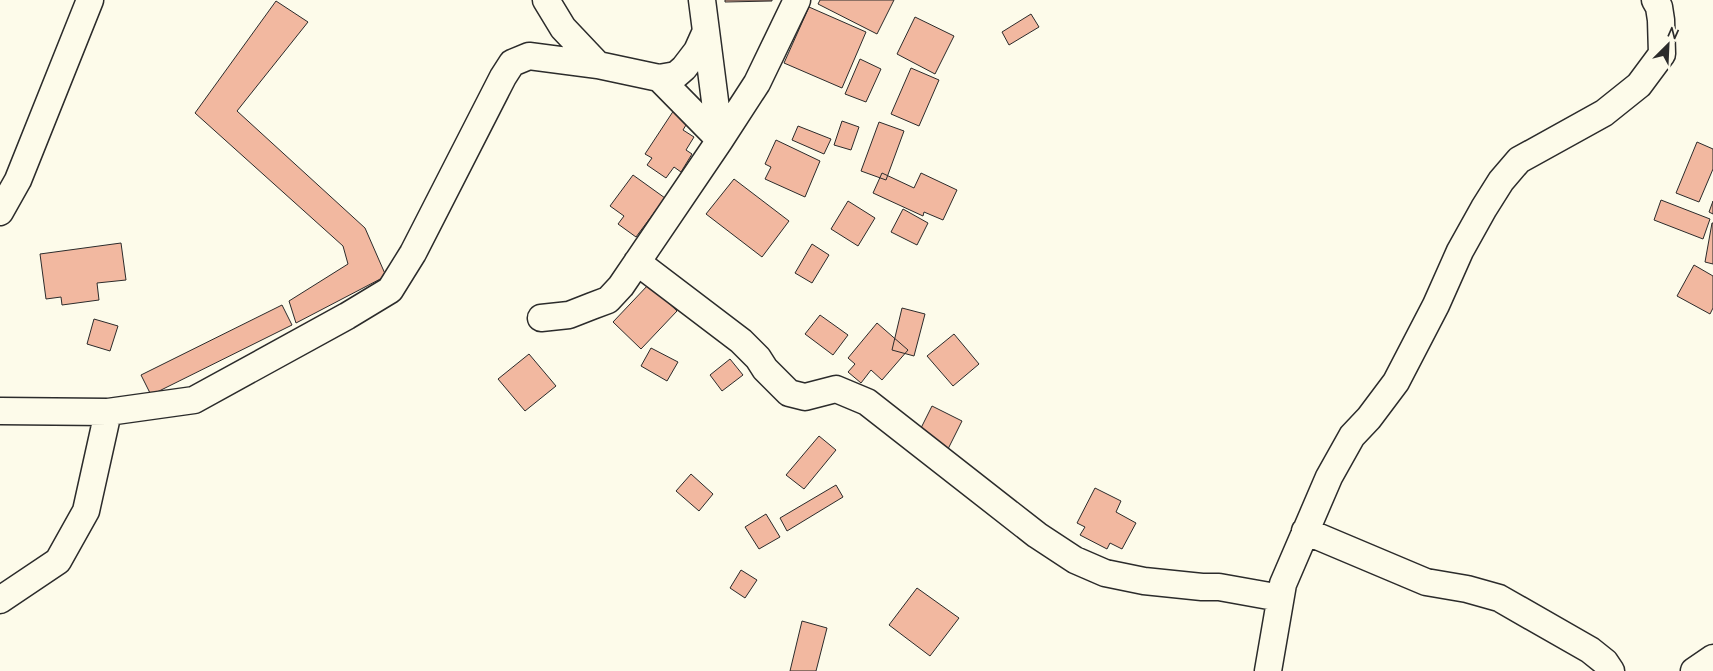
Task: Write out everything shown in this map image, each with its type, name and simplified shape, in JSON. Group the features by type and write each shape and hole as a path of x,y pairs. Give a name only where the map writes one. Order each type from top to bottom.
{"street":[{"path":"0,212 18,180 90,0"},
{"path":"546,0 563,28 598,65"},
{"path":"702,0 720,140"},
{"path":"541,318 569,315 608,300 621,286 757,83 797,0"},
{"path":"1268,671 1282,584 1329,478 1352,436 1369,418 1396,382 1436,305 1460,251 1501,181 1519,160 1604,113 1638,85 1662,54 1661,20 1659,6 1655,0"},
{"path":"0,411 108,412 194,400 347,316 390,290 413,253 512,63 529,56 598,65 658,78 676,74 684,68 697,51 706,31"},
{"path":"658,78 720,140"},
{"path":"637,262 741,340 758,358 765,369 789,393 805,397 836,388 867,402 1029,529 1075,560 1105,573 1144,580 1202,587 1219,587 1280,598"},
{"path":"0,600 58,562 86,511 108,412"},
{"path":"1305,531 1426,582 1467,589 1499,598 1590,650 1605,662 1611,671"},
{"path":"1694,671 1713,658"}],"building":[{"path":"725,0 772,0 772,1 725,2"},
{"path":"820,0 894,0 877,34 818,4"},
{"path":"276,1 308,22 237,111 365,228 386,276 296,323 289,301 348,264 343,246 195,113"},
{"path":"809,7 866,32 842,88 784,63"},
{"path":"1031,14 1039,27 1009,45 1002,32"},
{"path":"915,17 954,36 935,74 897,54"},
{"path":"860,59 881,69 866,102 845,94"},
{"path":"911,68 939,80 919,126 891,114"},
{"path":"674,110 689,120 683,130 694,137 686,150 692,154 681,172 674,167 666,178 647,165 652,158 645,154"},
{"path":"842,121 859,127 851,150 834,145"},
{"path":"879,122 904,131 886,180 861,171"},
{"path":"798,126 831,139 824,154 792,140"},
{"path":"776,140 820,161 805,197 765,179 771,167 765,164"},
{"path":"1697,142 1713,149 1713,169 1699,202 1676,193"},
{"path":"882,173 914,188 921,173 957,190 943,220 924,212 923,216 873,193"},
{"path":"633,175 665,198 636,237 618,224 624,216 610,206"},
{"path":"734,179 789,221 762,257 706,214"},
{"path":"1661,200 1710,219 1703,239 1654,220"},
{"path":"848,201 875,218 858,246 831,229"},
{"path":"1713,201 1713,214 1709,212"},
{"path":"903,209 928,223 917,245 891,232"},
{"path":"1713,223 1713,264 1705,262"},
{"path":"121,243 126,280 97,283 99,300 62,305 61,297 46,299 40,254"},
{"path":"812,244 829,255 812,283 795,273"},
{"path":"1694,265 1713,276 1713,308 1710,314 1677,296"},
{"path":"649,284 677,311 641,349 613,322"},
{"path":"282,305 292,325 151,395 141,375"},
{"path":"902,308 925,314 914,356 892,350"},
{"path":"820,315 848,335 833,355 805,334"},
{"path":"94,319 118,326 110,351 87,344"},
{"path":"877,323 908,350 882,380 871,370 861,383 848,372 855,364 848,358"},
{"path":"954,334 979,364 953,386 927,356"},
{"path":"651,348 678,362 667,381 641,366"},
{"path":"529,354 556,386 525,411 498,379"},
{"path":"730,359 743,375 722,391 710,375"},
{"path":"932,406 962,421 948,449 918,434"},
{"path":"819,436 836,450 804,489 786,475"},
{"path":"691,474 713,494 699,511 676,491"},
{"path":"836,485 843,497 787,531 780,518"},
{"path":"1095,488 1121,501 1116,512 1136,523 1122,549 1110,543 1107,549 1080,535 1085,527 1077,523"},
{"path":"766,514 780,537 759,549 745,527"},
{"path":"741,570 757,580 745,598 730,588"},
{"path":"917,588 959,618 930,656 889,625"},
{"path":"802,621 827,628 816,671 790,671"}]}
